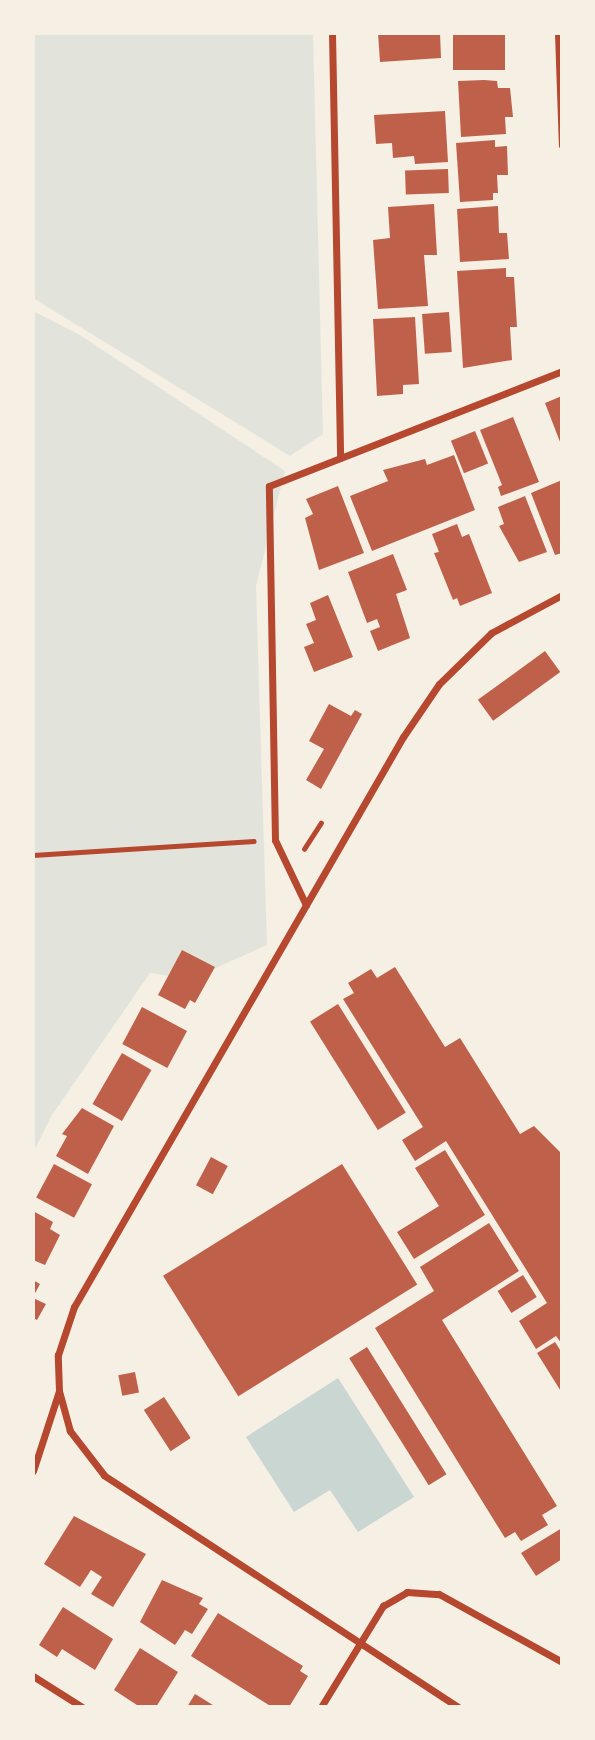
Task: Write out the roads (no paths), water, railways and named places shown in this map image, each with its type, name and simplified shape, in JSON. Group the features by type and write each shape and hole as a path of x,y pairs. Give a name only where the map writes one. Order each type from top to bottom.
{"street":[{"path":"332,33 340,458"},
{"path":"558,33 562,145"},
{"path":"306,905 275,840 269,486 562,371"},
{"path":"458,1707 360,1646 104,1475 70,1431 59,1391 58,1355 74,1307 306,905 439,684 491,633 562,595"},
{"path":"33,1471 59,1391"},
{"path":"321,1707 383,1606 407,1592 439,1594 562,1662"},
{"path":"33,1676 82,1707"}]}
